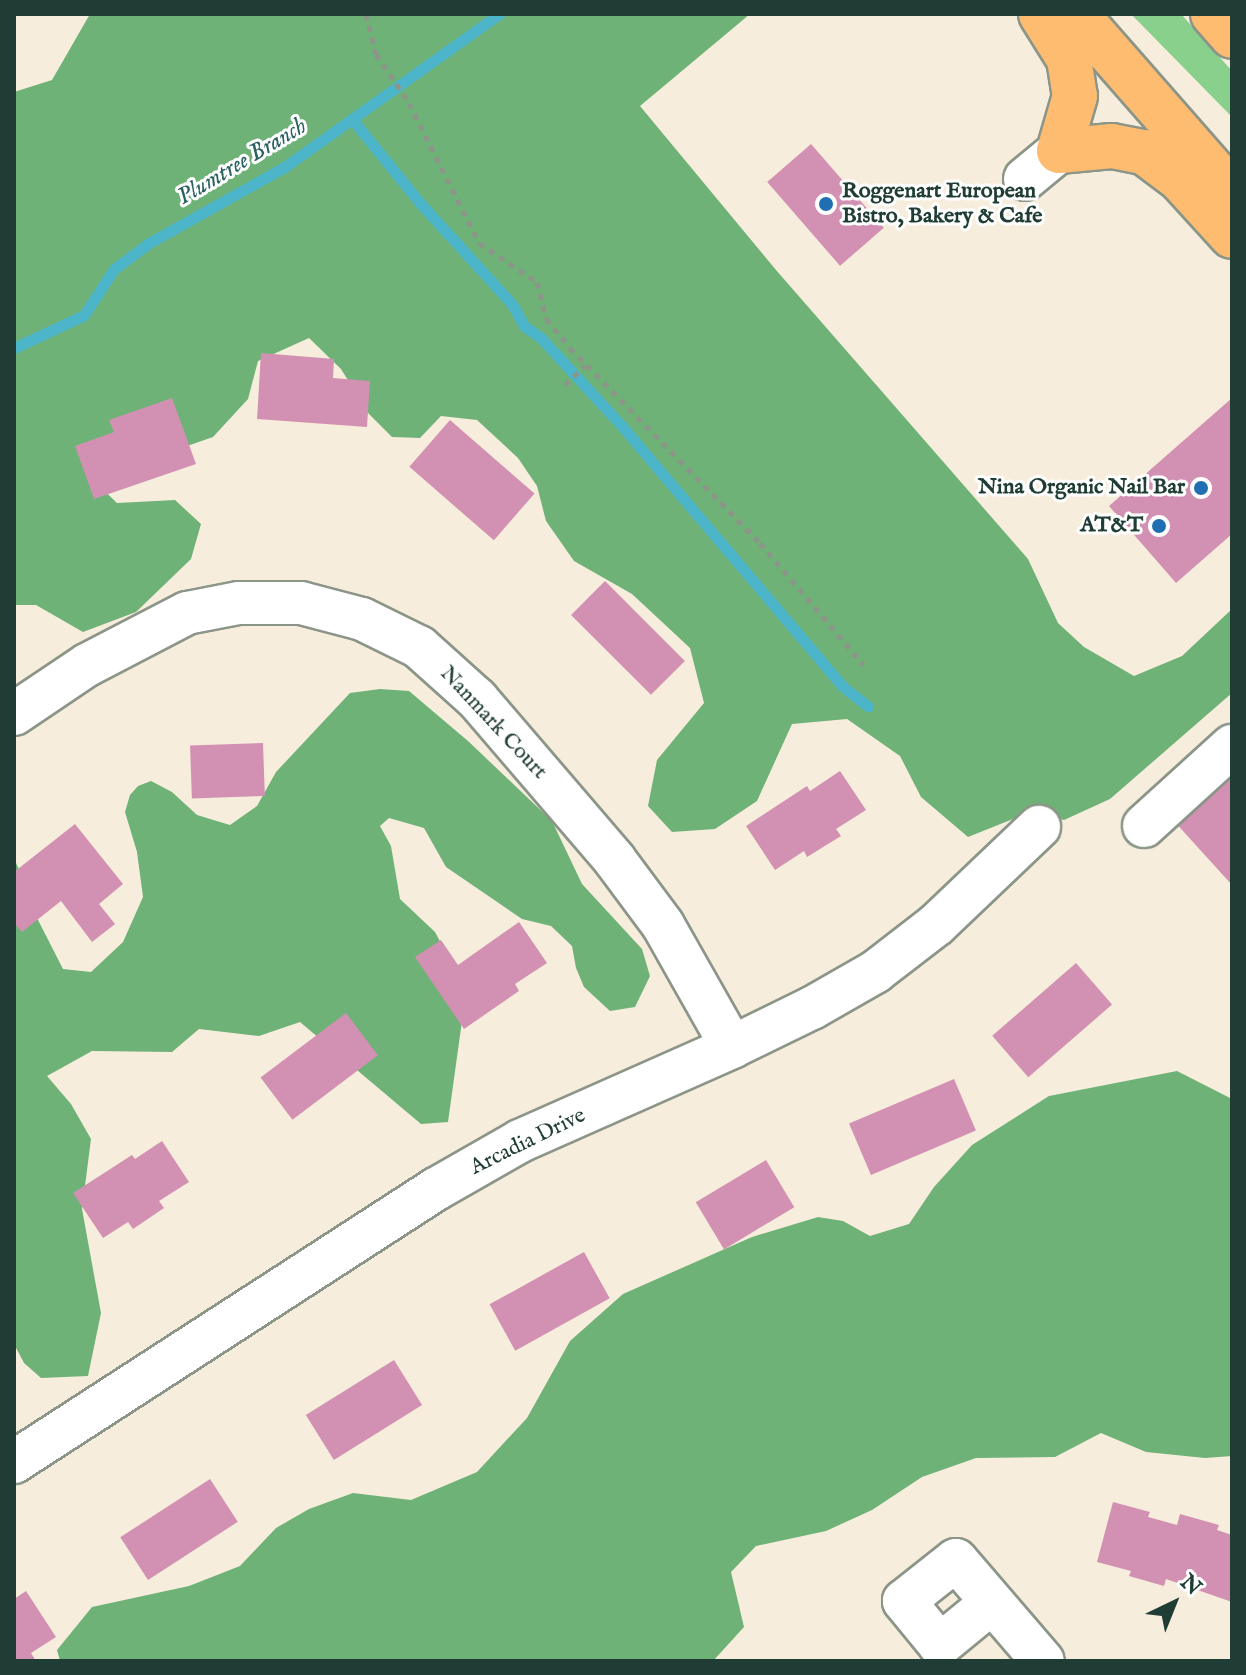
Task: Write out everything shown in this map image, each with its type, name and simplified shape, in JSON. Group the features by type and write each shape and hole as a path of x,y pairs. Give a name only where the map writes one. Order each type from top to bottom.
{"main road":[{"path":"1041,14 1069,59 1075,96 1059,151 1112,146 1144,152 1180,179 1232,236"},
{"path":"1076,14 1232,192"},
{"path":"1213,14 1232,36"}],"street":[{"path":"1025,179 1059,151"},
{"name":"Nanmark Court","path":"14,714 87,665 187,613 239,603 301,603 362,619 419,647 477,699 639,892 663,925 732,1047"},
{"path":"1144,826 1232,746"},
{"name":"Arcadia Drive","path":"14,1462 436,1189 520,1141 732,1047 812,1008 875,972 937,924 1039,827"},
{"path":"990,1604 1043,1661"}],"path":[{"path":"366,14 376,54 409,103 479,243 537,282 546,319 585,366 760,543 864,665"},
{"path":"565,385 585,366"}],"green space":[{"path":"90,14 750,14 640,106 776,270 1028,559 1058,623 1084,647 1134,676 1182,656 1232,609 1232,693 1110,799 1064,820 1028,813 968,837 921,797 900,756 847,719 792,724 757,801 715,829 672,832 648,806 657,760 704,703 690,648 632,594 574,561 546,521 537,486 518,458 477,420 441,416 420,438 392,437 369,414 341,369 309,338 258,361 248,399 213,437 92,479 117,503 175,500 201,524 191,559 136,612 83,632 36,605 14,605 14,92 52,80"},
{"path":"1131,14 1181,14 1232,71 1232,117"},
{"path":"380,689 409,691 468,741 552,821 582,884 642,949 650,976 635,1007 610,1011 584,987 572,946 551,926 522,919 446,867 424,828 389,818 380,826 391,846 400,899 435,932 457,973 462,1021 448,1122 421,1124 300,1022 259,1036 199,1029 172,1052 92,1051 47,1076 71,1104 91,1139 82,1209 101,1313 88,1376 41,1378 24,1363 14,1344 14,859 28,887 37,918 63,969 91,972 123,942 143,897 137,852 125,812 130,795 138,786 151,781 172,792 197,815 230,825 257,806 276,772 350,693"},
{"path":"1177,1071 1232,1099 1232,1456 1205,1458 1146,1452 1101,1433 1055,1457 976,1458 922,1477 872,1510 826,1531 756,1546 731,1572 744,1627 713,1661 60,1661 57,1650 92,1607 189,1586 240,1566 276,1528 309,1509 353,1493 411,1500 477,1472 527,1418 570,1341 623,1294 752,1237 818,1217 843,1221 870,1236 909,1224 934,1187 972,1145 1049,1096"}],"building":[{"name":"Roggenart European Bistro, Bakery & Cafe","path":"811,144 884,228 840,266 767,182"},
{"path":"261,353 334,359 333,378 370,381 367,427 257,419"},
{"path":"172,398 196,464 94,499 75,446 114,432 109,420"},
{"path":"1232,398 1232,534 1176,583 1109,506"},
{"path":"450,420 535,493 494,540 409,467"},
{"path":"605,581 685,661 651,695 571,615"},
{"path":"263,743 265,796 192,799 190,746"},
{"path":"1232,767 1232,885 1173,820"},
{"path":"840,771 866,810 836,829 841,836 807,857 804,851 775,870 746,826 807,786 810,791"},
{"path":"75,824 123,884 99,904 115,924 92,942 61,901 22,932 14,923 14,872"},
{"path":"519,922 547,963 515,984 519,991 464,1029 415,957 441,940 458,965"},
{"path":"1076,963 1112,1005 1028,1077 992,1036"},
{"path":"346,1013 378,1055 292,1120 261,1077"},
{"path":"954,1079 976,1131 871,1175 849,1124"},
{"path":"162,1141 189,1182 159,1201 164,1208 133,1229 128,1222 103,1238 73,1193 132,1155 135,1159"},
{"path":"766,1160 794,1207 724,1249 696,1202"},
{"path":"584,1252 610,1298 515,1351 490,1304"},
{"path":"394,1360 422,1405 334,1460 306,1415"},
{"path":"210,1479 238,1522 148,1580 120,1537"},
{"path":"1113,1502 1150,1512 1148,1517 1177,1525 1180,1514 1219,1525 1217,1530 1232,1535 1232,1602 1166,1579 1164,1586 1129,1576 1131,1571 1097,1562"},
{"path":"26,1591 56,1637 31,1653 36,1661 14,1661 14,1599"}],"waterway":[{"name":"Plumtree Branch","path":"14,348 84,315 114,269 149,243 286,166 499,14"},
{"path":"352,119 420,203 512,304 524,326 541,338 621,425 842,686 868,706"}],"place":[{"name":"Roggenart European Bistro, Bakery & Cafe","path":"826,204"},
{"name":"Nina Organic Nail Bar","path":"1201,488"},
{"name":"AT&T","path":"1159,526"}]}
